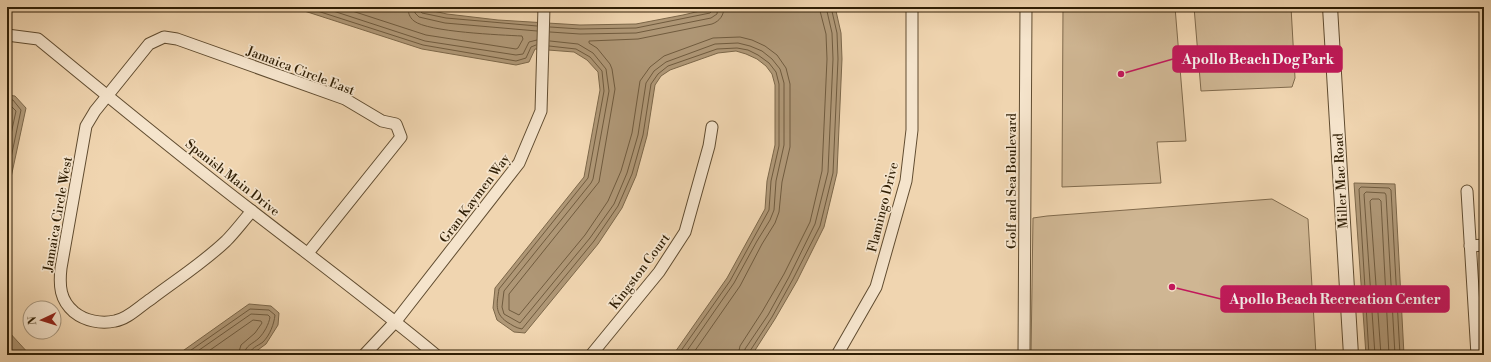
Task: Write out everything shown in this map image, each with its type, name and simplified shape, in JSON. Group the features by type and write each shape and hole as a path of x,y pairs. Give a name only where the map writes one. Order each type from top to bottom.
{"street":[{"name":"Flamingo Drive","path":"838,355 876,287 906,180 912,130 912,7"},
{"name":"Golf and Sea Boulevard","path":"1024,355 1026,7"},
{"name":"Miller Mac Road","path":"1330,7 1351,355"},
{"name":"Gran Kaymen Way","path":"364,355 396,321 519,163 541,111 544,13"},
{"name":"Spanish Main Drive","path":"7,35 38,39 252,211 396,321 436,355"},
{"name":"Jamaica Circle East","path":"107,95 149,44 164,37 177,39 345,99 382,121 396,124 401,137 308,253"},
{"name":"Jamaica Circle West","path":"107,95 86,126 61,268 59,284 63,298 71,309 79,316 92,321 105,322 116,321 130,313 208,256 226,240 252,211"},
{"name":"Kingston Court","path":"591,355 659,272 685,232 709,146 712,127"},
{"path":"1467,191 1477,355"},
{"path":"1470,246 1484,245"}],"shaded area":[{"path":"1063,7 1175,7 1186,141 1157,142 1161,183 1062,187"},
{"path":"1194,7 1291,7 1295,78 1292,87 1201,91"},
{"path":"1272,199 1308,219 1316,355 1031,355 1033,218"}],"water":[{"path":"292,7 415,7 447,14 498,20 580,25 636,24 717,7 833,7 836,11 841,33 842,59 837,173 824,227 797,281 752,355 673,355 727,278 765,209 767,181 775,145 775,85 772,74 766,66 757,59 736,51 718,53 670,70 661,76 655,85 647,136 636,176 622,208 598,244 525,333 514,332 497,320 493,308 495,288 584,177 600,90 598,72 587,60 574,52 535,49 529,62 516,65 422,49"},
{"path":"7,95 15,96 26,108 7,196"},
{"path":"1354,183 1395,184 1404,355 1366,355"},
{"path":"249,304 271,306 279,313 278,325 266,344 251,355 177,355"},
{"path":"7,330 8,331 30,355 7,355"}],"place":[{"name":"Apollo Beach Dog Park","path":"1121,74"},
{"name":"Apollo Beach Recreation Center","path":"1172,287"}]}
